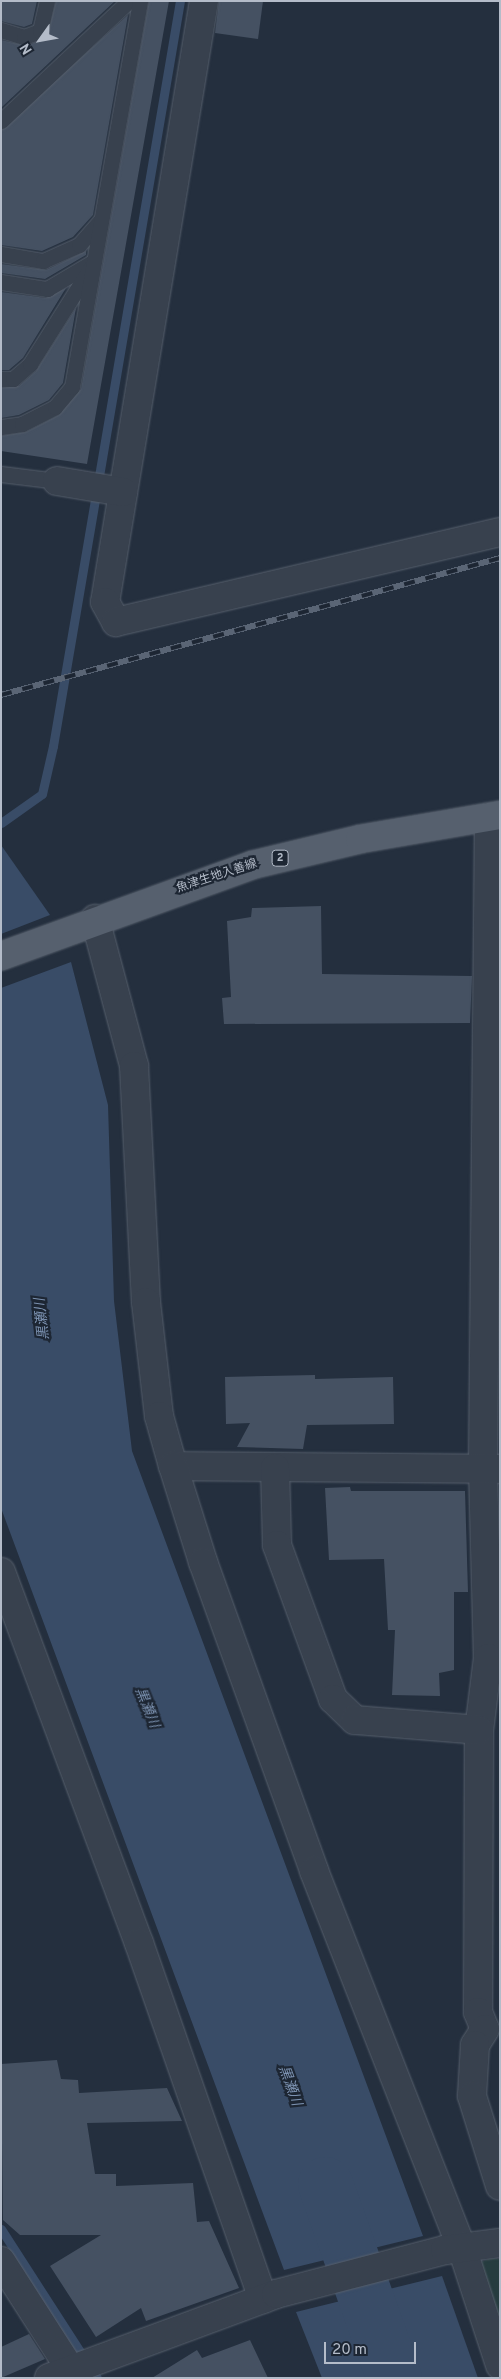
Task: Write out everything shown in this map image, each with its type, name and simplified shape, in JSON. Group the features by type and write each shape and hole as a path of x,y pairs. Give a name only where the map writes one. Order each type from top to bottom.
{"main road":[{"name":"魚津生地入善線","path":"1,956 95,919 252,865 360,839 494,816"}],"street":[{"path":"204,1 105,602 116,622 500,532"},
{"path":"57,481 124,492"},
{"path":"494,816 492,1469 494,1658 479,1730 490,1846 478,2012 493,2033 475,2045 472,2096 500,2186"},
{"path":"95,919 134,1066 146,1302 159,1416 173,1466 203,1562 314,1871 453,2249 500,2365"},
{"path":"173,1466 492,1469"},
{"path":"275,1468 277,1546 333,1699 355,1720 479,1730"},
{"path":"1,1572 270,2296"},
{"path":"1,2261 66,2375 270,2296 453,2249 500,2243"}],"lane":[{"path":"1,30 24,37 40,30 47,1"},
{"path":"1,121 129,1"},
{"path":"1,427 22,424 55,407 72,387 140,1"},
{"path":"1,254 43,261 79,245 102,219"},
{"path":"1,282 47,289 94,261"},
{"path":"1,379 13,379 30,364 94,261"},
{"path":"1,474 57,481"}],"green space":[{"path":"491,2258 500,2259 500,2345 476,2264"}],"water":[{"path":"1,845 50,915 1,934"},
{"path":"71,962 108,1105 114,1301 132,1451 423,2236 284,2270 1,1508 1,988"},
{"path":"442,2276 478,2378 322,2378 296,2312"}],"building":[{"path":"1,1 37,1 32,24 24,27 1,21"},
{"path":"56,1 115,1 1,108 1,40 27,46 47,37"},
{"path":"149,1 169,1 87,464 1,451 1,436 26,432 59,415 81,389"},
{"path":"219,1 263,1 258,39 215,33"},
{"path":"128,15 93,215 73,237 42,251 1,245 1,130"},
{"path":"86,251 86,255 45,279 1,273 1,264 46,270"},
{"path":"66,288 23,358 9,370 1,370 1,292 46,298"},
{"path":"76,308 63,383 49,400 19,415 1,418 1,388 19,386 36,371"},
{"path":"321,906 322,974 472,976 470,1023 224,1024 222,998 231,997 227,921 251,917 252,908"},
{"path":"315,1375 315,1379 393,1377 394,1424 307,1425 303,1449 237,1447 250,1423 226,1424 225,1377"},
{"path":"350,1487 351,1491 465,1491 468,1592 454,1592 454,1670 439,1673 440,1696 392,1695 395,1630 388,1630 384,1559 329,1560 325,1488"},
{"path":"57,2060 61,2079 78,2080 79,2093 167,2088 182,2121 87,2123 95,2174 116,2174 116,2186 193,2183 197,2222 209,2221 239,2288 146,2321 141,2308 96,2337 50,2266 101,2235 20,2235 3,2220 1,2064"},
{"path":"29,2334 45,2359 1,2378 1,2347"},
{"path":"250,2340 268,2378 152,2378 197,2350 202,2358"}],"waterway":[{"path":"1,823 42,794 53,746 180,1"},
{"name":"黒瀬川","path":"325,2184 394,2378"},
{"path":"1,2229 97,2378"}],"railway":[{"path":"1,695 500,558"}]}
